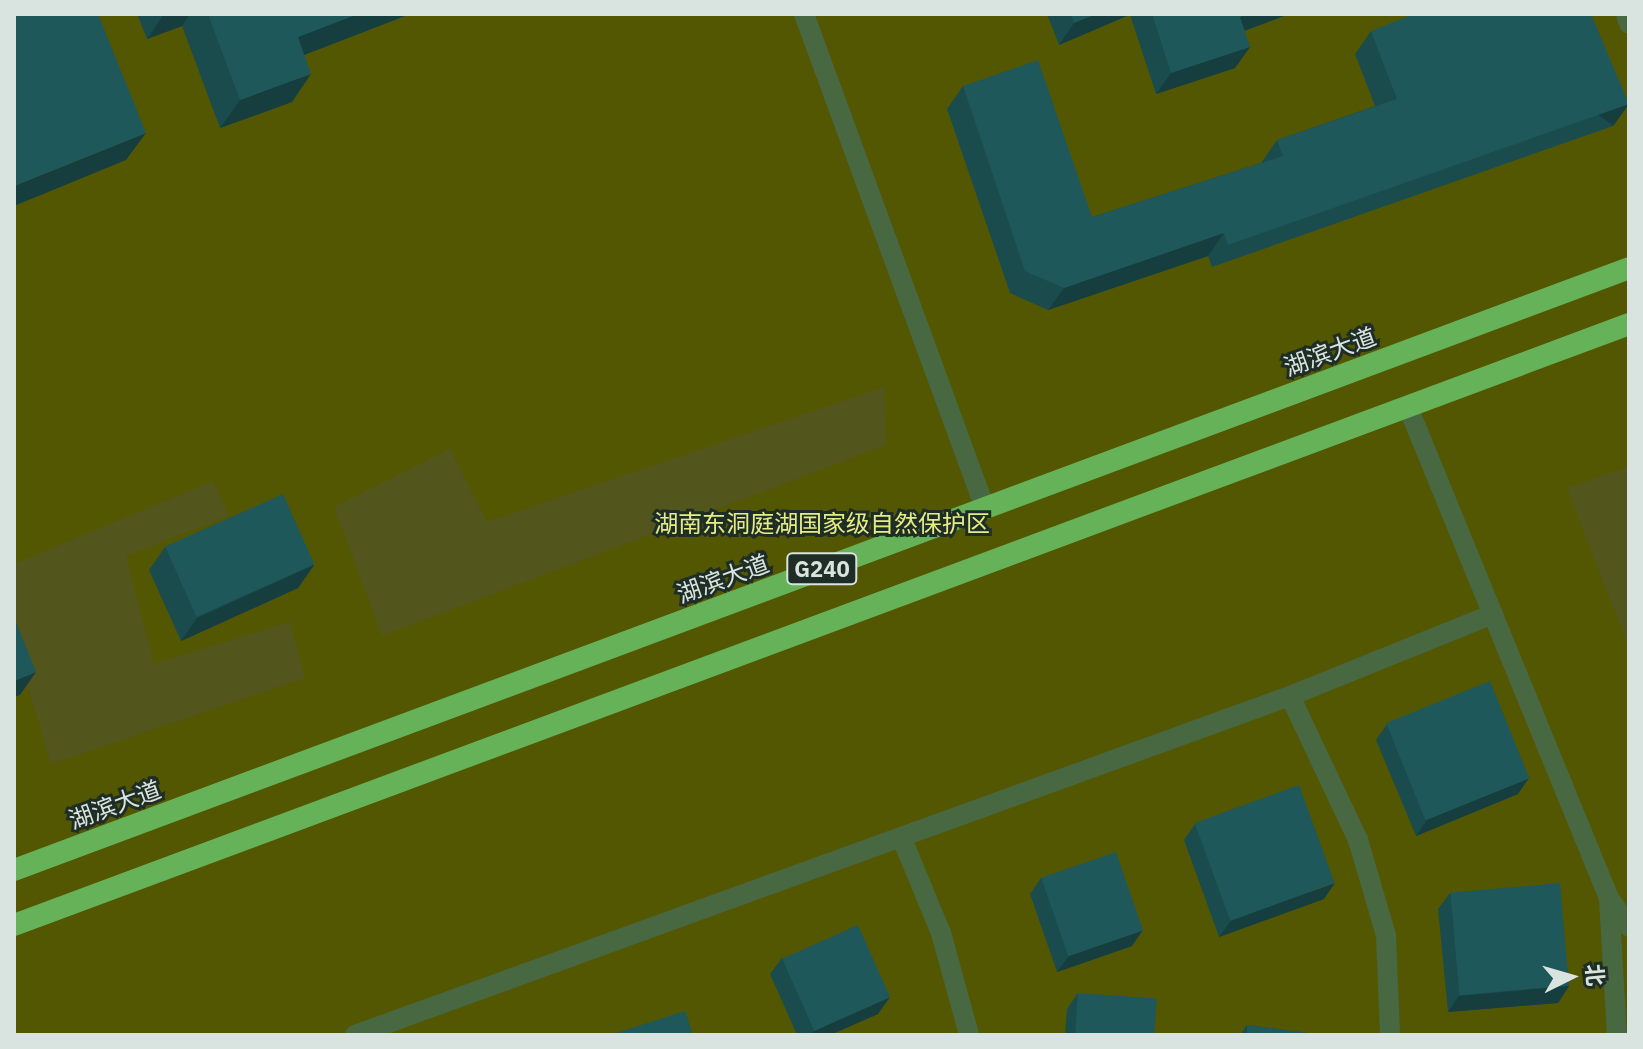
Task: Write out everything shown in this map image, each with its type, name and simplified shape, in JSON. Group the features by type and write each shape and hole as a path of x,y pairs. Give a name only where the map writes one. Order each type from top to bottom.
{"highway":[{"name":"湖滨大道","path":"14,870 1629,268"},
{"name":"G240","path":"14,925 1629,324"}],"street":[{"path":"804,14 985,508"},
{"path":"1626,14 1629,24"},
{"path":"1408,407 1609,898 1629,927"},
{"path":"355,1035 903,841 1290,696 1493,614"},
{"path":"1290,696 1358,840 1386,935 1390,1035"},
{"path":"903,841 941,933 969,1035"},
{"path":"1609,898 1617,1035"}],"green space":[{"name":"湖南东洞庭湖国家级自然保护区","path":"14,14 1629,14 1629,1035 14,1035"},
{"path":"884,387 886,445 382,636 334,507 450,449 487,522"},
{"path":"1629,466 1629,648 1567,488"},
{"path":"213,481 229,516 126,556 154,664 290,622 305,678 51,764 14,639 14,564"}],"building":[{"path":"14,14 98,14 146,133 14,186"},
{"path":"208,14 358,14 298,37 311,74 240,100"},
{"path":"1071,14 1096,14 1074,23"},
{"path":"1152,14 1247,14 1240,17 1250,47 1171,73"},
{"path":"1414,14 1591,14 1629,104 1228,245 1224,233 1064,288 1025,271 963,86 1038,60 1092,217 1283,156 1277,140 1397,99 1371,31"},
{"path":"283,494 314,564 196,617 165,546"},
{"path":"14,617 36,672 14,681"},
{"path":"1490,681 1529,778 1425,820 1386,723"},
{"path":"1299,785 1335,883 1230,921 1195,823"},
{"path":"1116,852 1143,930 1068,956 1041,878"},
{"path":"1560,883 1569,986 1459,995 1450,893"},
{"path":"858,925 890,997 814,1031 782,959"},
{"path":"1078,993 1157,999 1154,1035 1075,1035"},
{"path":"685,1011 693,1035 610,1035"},
{"path":"1247,1025 1322,1035 1247,1035"}]}
